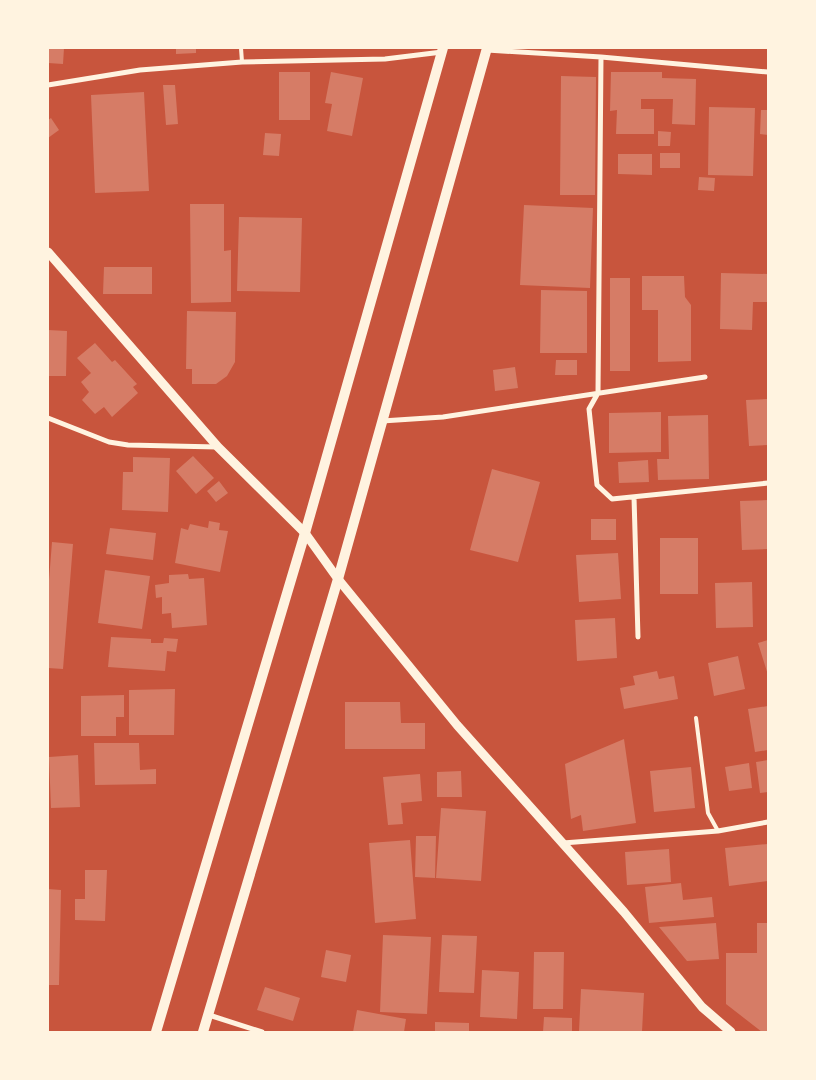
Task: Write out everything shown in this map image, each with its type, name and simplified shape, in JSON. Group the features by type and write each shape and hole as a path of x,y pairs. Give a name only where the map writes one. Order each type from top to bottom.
{"main road":[{"path":"203,1032 338,579 487,49"},
{"path":"156,1032 305,533 443,50"}],"street":[{"path":"487,49 768,72"},
{"path":"48,85 140,70 242,62 385,59 443,50"},
{"path":"601,57 598,394 589,408 597,485 612,499 768,483"},
{"path":"48,252 218,447 305,533 338,579 457,725 624,912 702,1007 731,1032"},
{"path":"382,421 443,417 705,377"},
{"path":"48,418 109,442 128,445 218,447"},
{"path":"634,497 638,637"},
{"path":"562,843 718,831 768,822"},
{"path":"209,1015 262,1032"}],"lane":[{"path":"241,48 242,62"},
{"path":"696,718 708,813 718,831"}],"building":[{"path":"48,48 64,48 63,64 48,63"},
{"path":"176,48 196,48 196,53 176,54"},
{"path":"279,72 310,72 310,120 279,120"},
{"path":"331,72 363,78 352,136 327,131 332,104 325,103"},
{"path":"611,72 662,72 662,78 696,79 695,125 672,124 673,99 641,99 641,109 654,109 654,134 616,134 617,110 610,111"},
{"path":"561,76 596,77 595,195 560,195"},
{"path":"163,85 175,85 178,124 166,125"},
{"path":"144,92 149,191 95,193 91,95"},
{"path":"709,107 755,108 753,176 708,175"},
{"path":"761,110 768,110 768,135 760,134"},
{"path":"51,118 59,130 48,138 48,120"},
{"path":"658,131 671,132 670,146 658,146"},
{"path":"265,133 281,134 279,156 263,155"},
{"path":"660,153 680,153 680,168 660,168"},
{"path":"618,154 652,154 652,175 618,174"},
{"path":"699,177 715,178 714,191 698,190"},
{"path":"190,204 224,204 224,251 231,250 231,302 191,303"},
{"path":"524,205 593,208 590,288 520,285"},
{"path":"239,217 302,218 300,292 237,291"},
{"path":"104,267 152,267 152,294 103,294"},
{"path":"721,273 768,274 768,302 753,302 752,330 720,329"},
{"path":"642,276 684,276 685,297 691,305 691,361 658,362 658,310 642,310"},
{"path":"610,278 630,278 630,371 610,371"},
{"path":"541,290 587,291 587,353 540,353"},
{"path":"187,311 236,312 235,362 227,376 216,384 192,384 192,369 186,369"},
{"path":"48,330 67,331 66,376 48,376"},
{"path":"95,343 112,362 115,360 137,384 133,387 138,393 112,417 104,407 95,414 82,400 89,392 81,382 91,373 77,358"},
{"path":"556,360 577,360 577,375 555,375"},
{"path":"515,367 518,388 495,391 493,370"},
{"path":"768,399 768,445 749,446 746,400"},
{"path":"661,412 661,452 609,453 609,413"},
{"path":"708,415 709,479 658,480 657,459 669,459 668,416"},
{"path":"193,456 214,478 196,494 176,471"},
{"path":"133,457 170,458 168,512 122,510 123,472 133,472"},
{"path":"648,460 649,482 619,483 618,462"},
{"path":"492,469 540,482 518,562 470,550"},
{"path":"219,481 228,493 216,502 207,491"},
{"path":"768,500 768,549 742,550 740,501"},
{"path":"591,519 616,519 616,540 591,540"},
{"path":"209,521 220,523 219,530 228,531 220,572 175,563 181,528 188,530 190,524 208,528"},
{"path":"110,528 156,533 153,560 106,554"},
{"path":"660,538 698,538 698,594 660,594"},
{"path":"52,542 73,544 63,669 48,668 48,593"},
{"path":"618,553 621,599 579,602 576,555"},
{"path":"105,570 150,576 142,629 98,623"},
{"path":"188,574 189,579 204,578 207,625 172,628 171,613 162,614 162,597 156,598 155,585 169,583 169,575"},
{"path":"752,582 753,627 716,628 715,583"},
{"path":"615,618 617,658 577,661 575,620"},
{"path":"111,637 151,639 151,643 163,643 164,638 178,639 176,652 167,651 165,671 108,667"},
{"path":"768,640 768,675 758,643"},
{"path":"738,656 745,689 714,696 708,663"},
{"path":"657,671 659,679 674,676 678,699 624,709 620,688 635,685 633,676"},
{"path":"175,689 174,735 129,735 129,690"},
{"path":"124,695 124,717 116,717 116,736 81,736 81,696"},
{"path":"345,702 400,702 401,723 425,723 425,749 345,749"},
{"path":"768,706 768,750 755,752 748,709"},
{"path":"624,739 636,823 583,831 581,815 571,819 565,764"},
{"path":"94,743 139,743 140,770 156,769 156,784 95,785"},
{"path":"78,755 80,807 51,808 49,757"},
{"path":"768,760 768,792 760,793 756,762"},
{"path":"749,763 752,788 729,791 725,767"},
{"path":"691,767 695,808 654,812 650,771"},
{"path":"461,771 462,797 437,797 437,772"},
{"path":"420,774 422,801 401,803 403,824 388,825 383,777"},
{"path":"441,808 486,811 481,881 436,878"},
{"path":"416,836 436,836 435,878 415,877"},
{"path":"410,840 416,919 375,923 369,843"},
{"path":"768,844 768,881 729,886 725,848"},
{"path":"669,849 671,882 627,885 625,852"},
{"path":"85,870 107,870 105,921 75,920 75,899 85,899"},
{"path":"681,883 683,900 712,897 714,917 649,923 645,887"},
{"path":"48,889 61,890 59,985 48,985"},
{"path":"716,923 719,959 687,961 659,927"},
{"path":"757,923 768,923 768,1032 762,1032 726,1004 726,953 757,953"},
{"path":"383,935 431,937 427,1014 380,1012"},
{"path":"442,935 477,936 474,993 439,992"},
{"path":"326,950 351,955 346,982 321,977"},
{"path":"534,952 564,952 563,1009 533,1009"},
{"path":"482,970 519,972 517,1019 480,1017"},
{"path":"265,987 300,998 293,1021 257,1010"},
{"path":"581,989 644,993 642,1032 579,1032"},
{"path":"357,1010 406,1019 404,1032 353,1032"},
{"path":"544,1017 572,1018 572,1032 543,1032"},
{"path":"435,1022 469,1023 469,1032 435,1032"}]}
